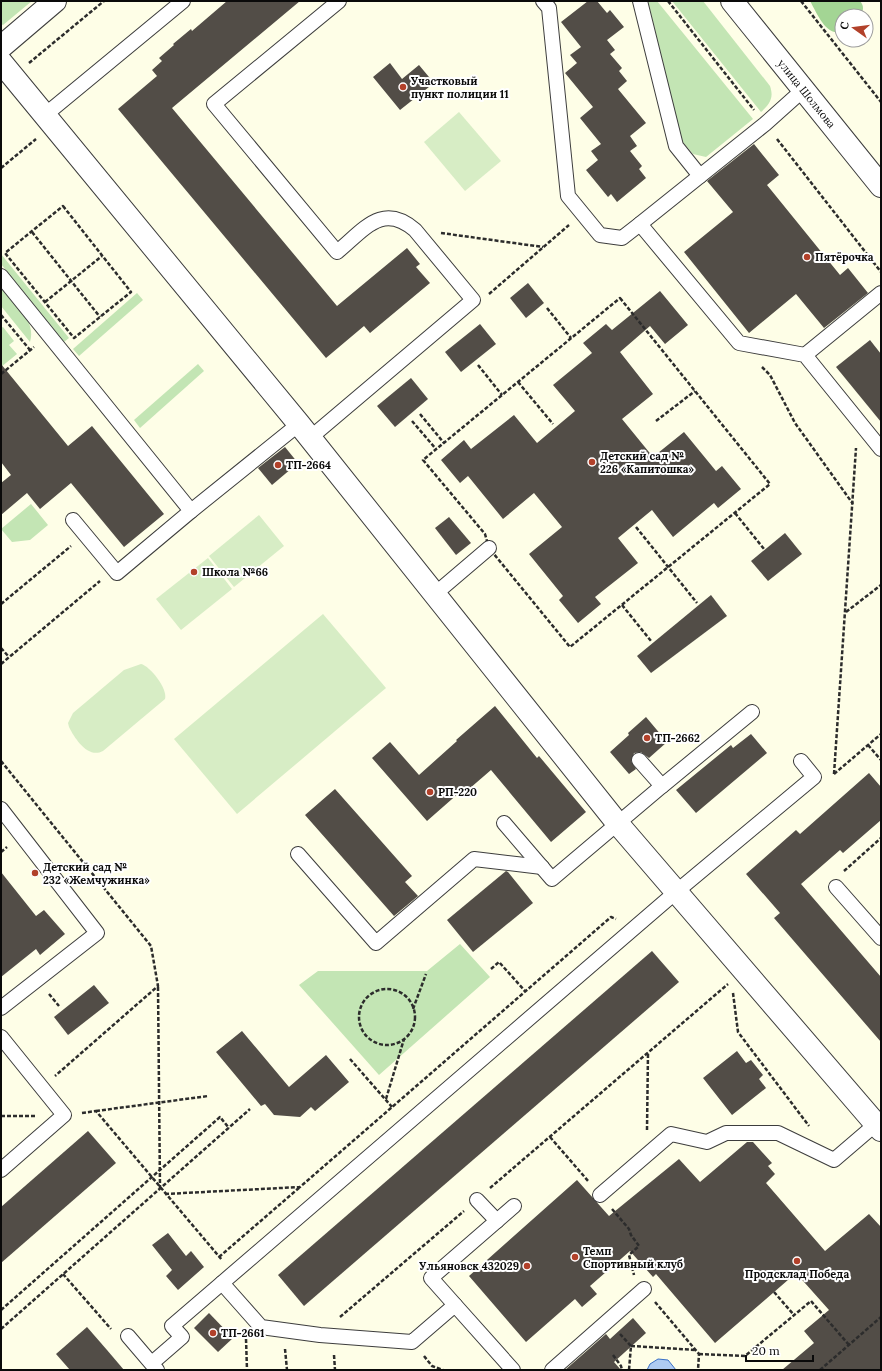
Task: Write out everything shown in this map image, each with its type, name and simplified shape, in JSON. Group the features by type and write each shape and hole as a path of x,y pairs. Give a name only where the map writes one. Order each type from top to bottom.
{"street":[{"path":"1,47 55,1"},
{"name":"улица Шолмова","path":"732,1 881,186"},
{"path":"7,69 304,431 618,824 879,1127"}],"lane":[{"path":"49,120 183,1"},
{"path":"74,520 117,573 192,511 304,431 473,300 415,230 407,222 396,217 382,218 374,222 337,252 214,104 339,1"},
{"path":"543,1 549,8 568,196 600,235 622,238 765,124 803,90"},
{"path":"640,1 676,146 700,176"},
{"path":"640,224 739,343 805,355 881,450"},
{"path":"1,276 192,511"},
{"path":"805,355 881,293"},
{"path":"435,594 490,548"},
{"path":"504,823 552,879 752,712"},
{"path":"639,760 662,786"},
{"path":"122,1335 155,1367 182,1337 172,1326 676,892 814,777 801,761"},
{"path":"1,809 98,933 1,1008"},
{"path":"298,854 376,943 474,859 542,867"},
{"path":"836,887 881,938"},
{"path":"1,1037 64,1115 1,1170"},
{"path":"600,1195 671,1134 707,1142 726,1133 778,1133 834,1160 879,1127"},
{"path":"477,1200 496,1221"},
{"path":"512,1370 431,1278 514,1206"},
{"path":"222,1283 261,1327 320,1335 412,1342 455,1305"},
{"path":"552,1370 608,1321 640,1285"}],"path":[{"path":"7,69 104,1"},
{"path":"801,1 881,102"},
{"path":"1,168 49,120"},
{"path":"63,206 102,256 131,292 74,338 6,253 63,206"},
{"path":"473,300 484,298 583,214"},
{"path":"415,230 543,248"},
{"path":"32,232 100,317"},
{"path":"45,302 102,256"},
{"path":"620,298 770,484 570,647 490,548 485,534 423,460 571,338 620,298"},
{"path":"547,308 571,338"},
{"path":"1,315 30,350"},
{"path":"1,322 5,320"},
{"path":"1,374 48,335"},
{"path":"739,343 770,375 795,423 853,504"},
{"path":"478,365 502,395"},
{"path":"518,382 553,424"},
{"path":"656,422 695,391"},
{"path":"420,414 444,443"},
{"path":"412,421 436,449"},
{"path":"834,774 858,421"},
{"path":"735,513 764,549"},
{"path":"636,527 697,602"},
{"path":"1,604 85,534"},
{"path":"1,664 115,569"},
{"path":"846,612 881,585"},
{"path":"622,605 651,641"},
{"path":"1,648 9,657"},
{"path":"868,745 881,760"},
{"path":"220,1257 611,917 638,925"},
{"path":"491,969 499,962 525,991"},
{"path":"386,1100 404,1039 414,1024 413,1009 426,974"},
{"path":"320,1335 731,981 738,1032 812,1130"},
{"path":"158,986 160,1188"},
{"path":"404,1039 387,1045 370,1039 359,1024 360,1006 365,998 372,992 381,989 391,989 400,992 407,998 413,1009"},
{"path":"42,1087 94,1041"},
{"path":"647,1155 648,1052"},
{"path":"350,1059 407,1124"},
{"path":"1,1116 64,1115 208,1096"},
{"path":"1,1329 250,1109"},
{"path":"96,1111 234,1274"},
{"path":"1,1310 220,1118 229,1128"},
{"path":"550,1137 629,1229 631,1236 639,1246 629,1255 640,1285"},
{"path":"165,1194 300,1187"},
{"path":"63,1274 122,1335"},
{"path":"774,1292 794,1315"},
{"path":"699,1354 745,1356 811,1301 849,1345"},
{"path":"820,1370 881,1317"},
{"path":"669,1318 699,1354 698,1370"},
{"path":"608,1321 631,1346 696,1350"},
{"path":"412,1342 432,1366 442,1370"},
{"path":"629,1370 631,1346"},
{"path":"613,1356 621,1366 622,1370"}],"green space":[{"path":"1,1 32,1 3,25 1,24"},
{"path":"648,1 657,1 753,119 706,157 693,154 682,141"},
{"path":"672,1 703,1 770,86 772,94 770,100 761,112"},
{"path":"810,1 860,1 863,6 863,8 834,8 834,32 826,27"},
{"path":"459,112 501,161 465,191 424,142"},
{"path":"1,254 69,338 64,342 1,264"},
{"path":"4,286 27,319 31,334 30,342 1,306 1,288"},
{"path":"137,293 143,300 79,356 73,349"},
{"path":"3,327 14,341 9,345 17,354 1,367 1,328"},
{"path":"198,364 204,371 140,428 134,420"},
{"path":"31,504 48,525 30,540 12,542 1,529"},
{"path":"259,515 284,546 234,587 209,556"},
{"path":"208,558 232,589 181,630 156,599"},
{"path":"323,614 386,688 237,814 174,739"},
{"path":"141,664 149,669 158,678 164,690 165,699 103,751 97,753 87,750 78,742 69,727 68,723 73,713 124,670"},
{"path":"460,944 490,977 379,1075 299,985 318,971 427,971"}],"water":[{"path":"658,1359 668,1360 676,1370 647,1370 650,1364"}],"building":[{"path":"227,1 300,1 172,108 337,306 407,248 420,264 416,267 430,283 370,333 364,326 326,358 118,109 157,76 152,70 162,61 159,58 174,45 173,44 191,29 192,31"},
{"path":"588,1 597,1 607,13 610,10 624,27 607,40 615,50 610,54 622,68 619,71 627,81 618,89 646,123 630,136 637,146 630,151 642,166 639,169 646,178 617,202 611,194 608,197 586,170 598,160 591,151 601,144 580,118 593,107 565,73 577,63 570,55 581,47 561,22"},
{"path":"390,63 402,79 419,65 434,83 400,110 373,77"},
{"path":"754,144 779,175 767,185 840,275 848,268 868,293 824,328 796,294 749,333 684,252 733,212 707,181"},
{"path":"528,283 544,303 526,318 510,298"},
{"path":"660,291 688,325 665,344 650,326 620,352 653,394 622,419 653,457 684,432 716,471 722,466 741,489 718,508 714,503 673,537 652,510 618,538 638,563 595,597 601,604 578,623 559,600 563,596 529,554 562,527 534,493 503,519 468,476 460,483 441,460 464,440 471,449 514,415 537,443 575,411 553,385 592,353 583,343 606,324 612,330"},
{"path":"480,324 496,344 461,372 445,352"},
{"path":"870,340 881,354 881,422 836,367"},
{"path":"1,364 68,446 92,426 164,514 124,547 71,483 40,509 27,493 1,515 1,483 11,475 1,462"},
{"path":"411,378 428,399 395,427 377,406"},
{"name":"ТП-2664","path":"285,447 298,463 272,485 258,468"},
{"path":"449,517 471,543 456,555 435,528"},
{"path":"785,533 802,554 768,581 751,561"},
{"path":"711,595 727,616 651,673 637,656"},
{"path":"495,706 537,758 539,756 586,812 551,842 491,770 462,795 460,792 427,821 372,758 390,742 419,775"},
{"path":"646,717 667,742 649,758 641,752 634,753 631,761 636,769 629,774 610,752"},
{"path":"751,734 767,753 696,813 676,790 731,745 733,748"},
{"path":"869,773 881,787 881,820 843,853 840,850 801,884 881,977 881,1042 774,918 780,913 746,874 796,830 800,834"},
{"path":"335,789 412,876 405,882 418,896 394,916 305,815"},
{"path":"506,871 533,903 473,952 447,920"},
{"path":"1,872 36,916 44,910 65,934 40,955 36,949 1,977"},
{"path":"652,951 679,982 304,1306 278,1275"},
{"path":"94,985 109,1003 68,1035 54,1017"},
{"path":"242,1031 289,1087 326,1055 349,1082 315,1111 311,1107 300,1117 274,1115 265,1104 261,1106 216,1052"},
{"path":"737,1051 746,1063 751,1060 763,1075 759,1079 766,1088 732,1115 703,1078"},
{"path":"88,1131 116,1163 1,1263 1,1207"},
{"path":"747,1142 753,1142 772,1163 768,1166 775,1174 766,1183 825,1251 869,1214 881,1227 881,1370 782,1370 814,1343 804,1331 829,1310 796,1273 715,1343 656,1274 653,1277 630,1251 590,1286 597,1294 582,1307 575,1299 526,1342 469,1276 577,1180 609,1216 679,1159 700,1182"},
{"path":"168,1233 186,1256 191,1251 204,1267 178,1290 166,1276 172,1270 152,1245"},
{"name":"ТП-2661","path":"209,1313 233,1338 218,1352 194,1328"},
{"path":"633,1318 646,1333 614,1362 621,1370 565,1370 606,1334 610,1339"},
{"path":"87,1327 124,1370 70,1370 56,1354"}],"place":[{"name":"Участковый пункт полиции 11","path":"403,87"},
{"name":"Пятёрочка","path":"807,257"},
{"name":"Детский сад № 226 «Капитошка»","path":"592,462"},
{"name":"ТП-2664","path":"278,465"},
{"name":"Школа №66","path":"194,572"},
{"name":"ТП-2662","path":"647,738"},
{"name":"РП-220","path":"430,792"},
{"name":"Детский сад № 232 «Жемчужинка»","path":"35,873"},
{"name":"Темп Спортивный клуб","path":"575,1257"},
{"name":"Продсклад Победа","path":"797,1261"},
{"name":"Ульяновск 432029","path":"527,1266"},
{"name":"ТП-2661","path":"213,1333"}]}
